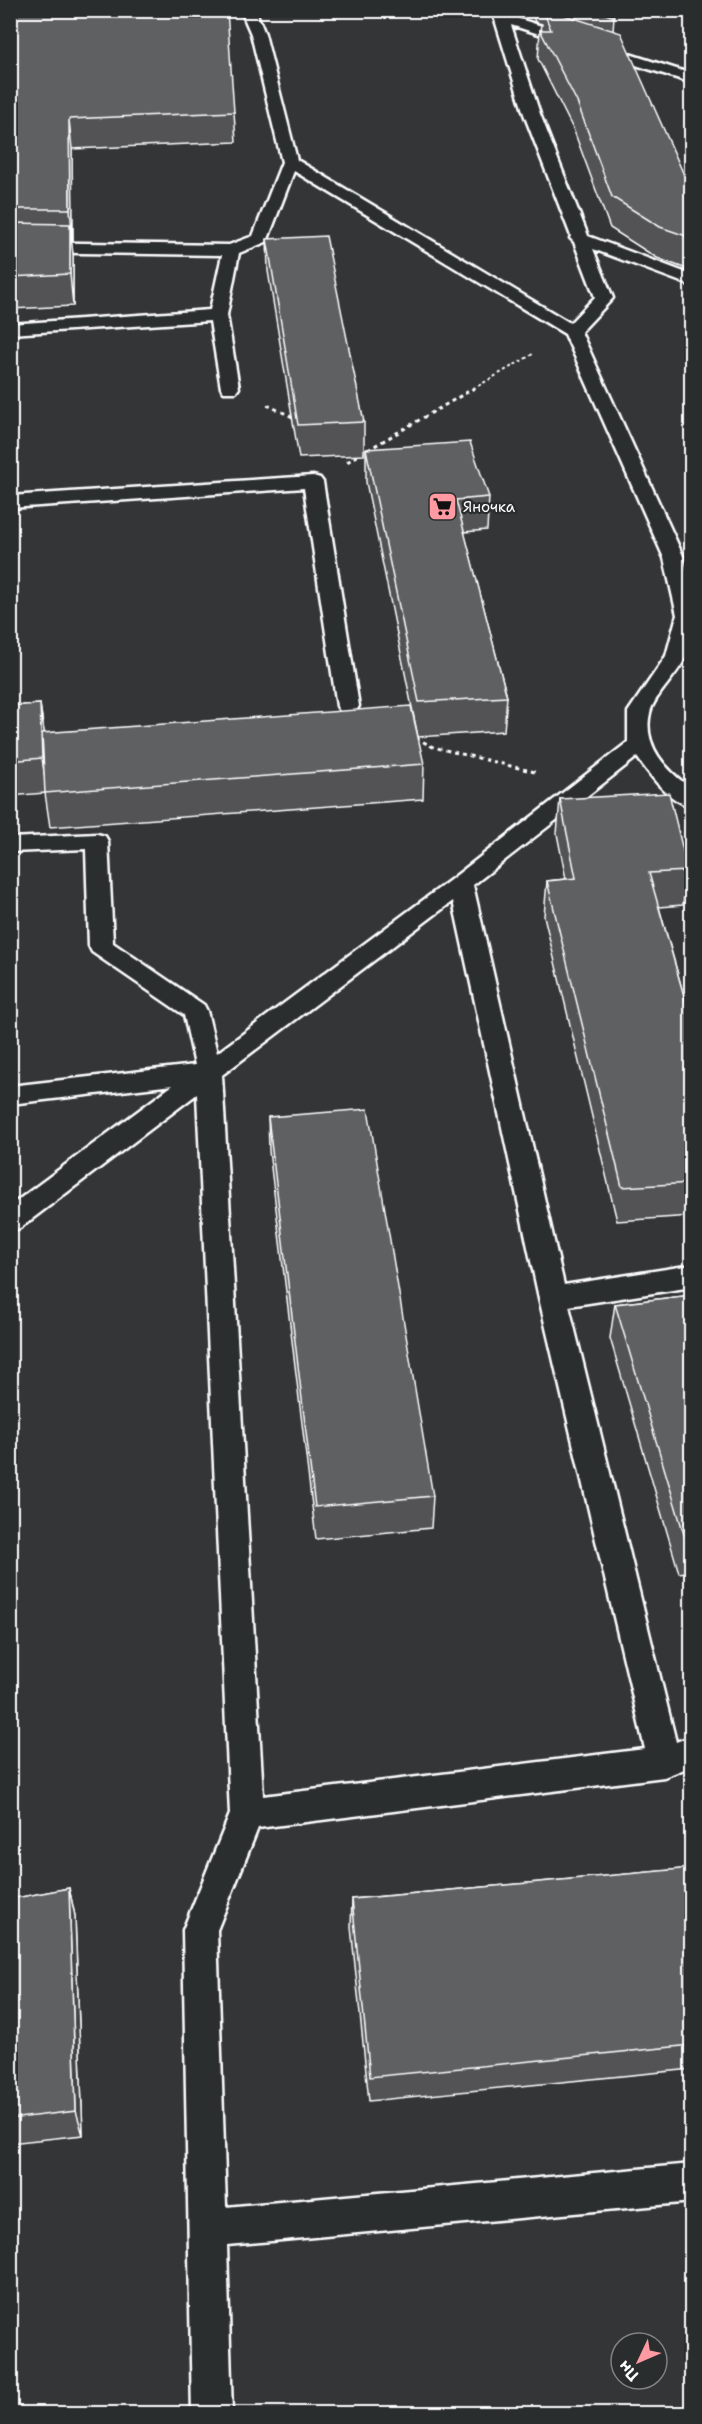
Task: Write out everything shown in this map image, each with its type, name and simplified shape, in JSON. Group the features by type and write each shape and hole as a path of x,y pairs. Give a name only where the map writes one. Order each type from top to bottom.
{"lane":[{"path":"10,247 231,250 260,239 290,162 258,34 247,12"},
{"path":"500,14 532,114 578,238 604,298 572,332"},
{"path":"500,14 692,79"},
{"path":"290,162 572,332 682,562 687,615 675,656 639,712 639,744 665,780 692,800"},
{"path":"578,238 692,281"},
{"path":"230,388 219,315 231,250"},
{"path":"10,329 219,315"},
{"path":"10,502 312,482 348,706"},
{"path":"10,1221 461,883 639,744"},
{"path":"10,845 97,842 101,946 195,1011 209,1072 247,1814 200,1930 212,2414"},
{"path":"247,1814 678,1757 553,1298 461,883"},
{"path":"10,1095 209,1072"},
{"path":"553,1298 692,1276"},
{"path":"207,2228 692,2183"}],"path":[{"path":"312,482 572,332"},
{"path":"230,388 304,422"},
{"path":"357,446 367,451"},
{"path":"348,706 433,747 586,785"}],"building":[{"path":"10,10 227,10 234,112 69,119 70,209 10,209"},
{"path":"543,10 621,33 692,193 692,238 660,227 612,197 577,102 540,30 551,30"},
{"path":"594,10 612,10 614,17"},
{"path":"10,223 70,224 70,274 10,277"},
{"path":"326,236 364,422 298,425 267,239"},
{"path":"470,442 489,497 456,500 507,697 419,702 366,449"},
{"path":"40,704 42,758 10,761 10,706"},
{"path":"411,706 424,764 45,793 42,733"},
{"path":"669,793 688,871 649,873 692,1024 692,1183 622,1187 547,881 576,878 560,799"},
{"path":"368,1109 433,1496 315,1507 268,1117"},
{"path":"692,1295 692,1540 686,1541 615,1304"},
{"path":"692,1868 692,2045 370,2077 352,1899"},
{"path":"69,1888 76,2111 10,2119 10,1899"}],"place":[{"name":"Яночка","path":"442,507"}]}
